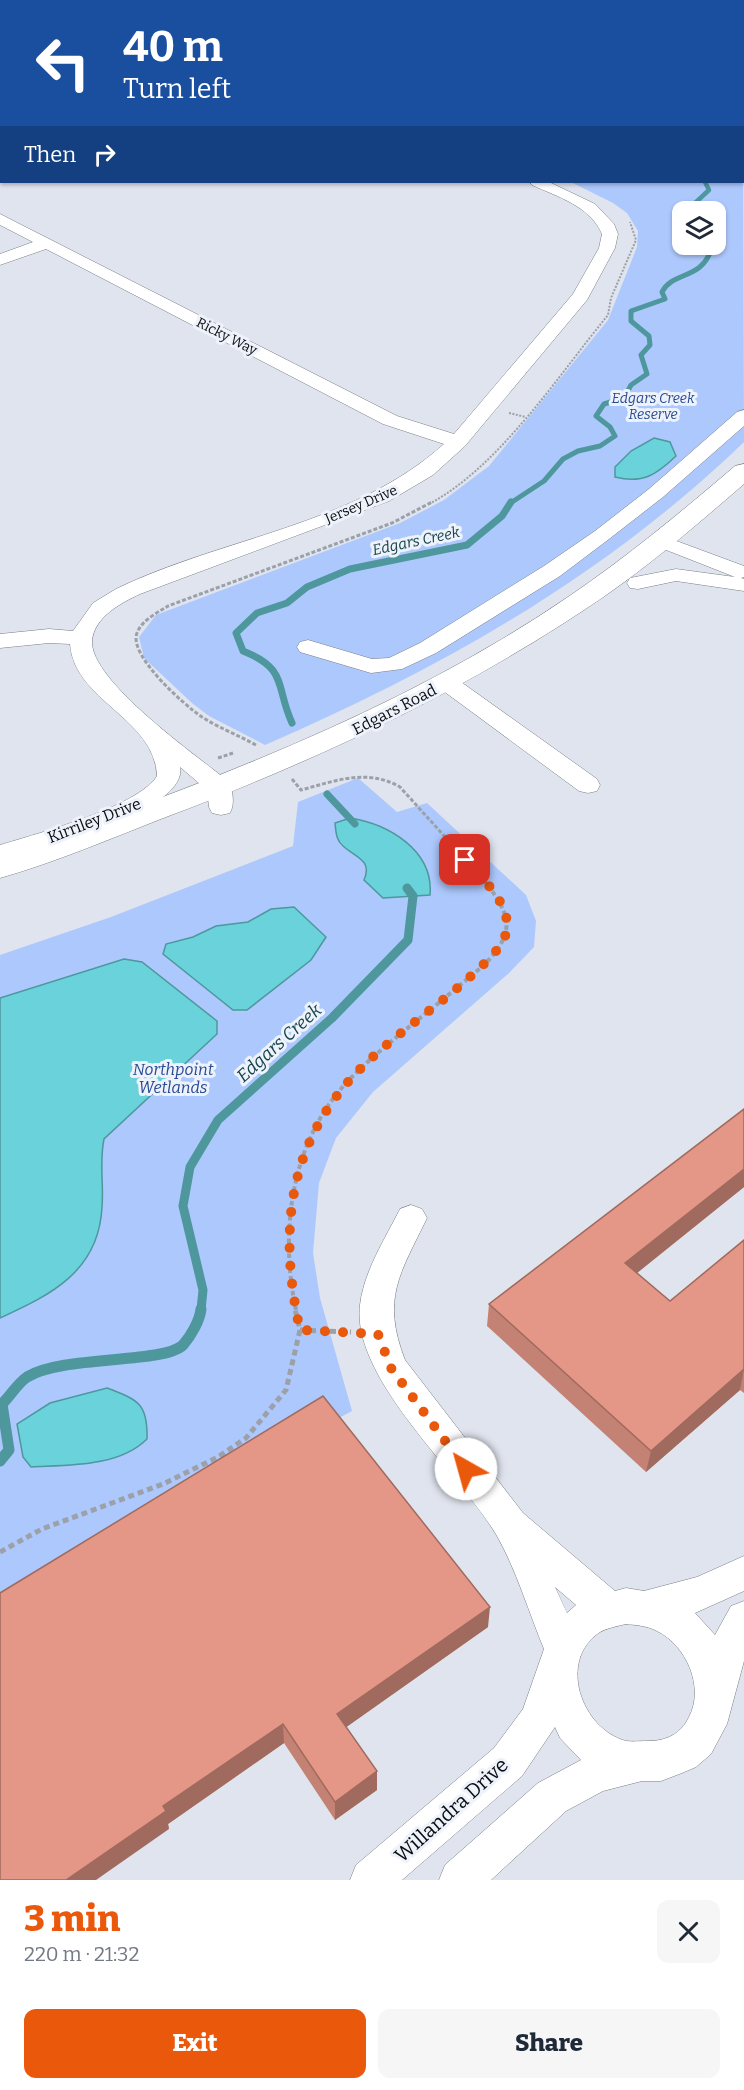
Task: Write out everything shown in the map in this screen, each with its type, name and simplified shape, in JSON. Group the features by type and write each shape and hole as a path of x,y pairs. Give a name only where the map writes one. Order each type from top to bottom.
{"main road":[{"name":"Edgars Road","path":"0,888 113,849 319,746 445,691 563,634 638,583 744,471"},
{"name":"Edgars Road","path":"0,867 142,818 290,777 337,756 445,691 678,541 744,493"}],"street":[{"name":"Jersey Drive","path":"81,638 87,623 112,598 382,497 426,471 458,442 581,296 607,248 610,234 602,218 579,202 539,183"},
{"name":"Ricky Way","path":"0,219 390,420 458,442"},
{"path":"0,260 47,243"},
{"path":"308,647 371,666 394,664 428,648 552,571 602,535 656,493 744,416"},
{"path":"678,541 744,560"},
{"path":"678,541 744,573"},
{"path":"638,583 675,575 744,585"},
{"path":"0,640 49,636 81,638"},
{"name":"Kirriley Drive","path":"81,638 82,654 90,668 153,733 177,750 220,797"},
{"path":"445,691 529,744 588,785"},
{"name":"Kirriley Drive","path":"0,854 124,811 158,793 169,778 169,773 153,733"},
{"path":"411,1218 384,1273 376,1306 378,1334 391,1368 510,1525 607,1608"},
{"path":"510,1525 559,1659 558,1697 570,1721 588,1742 611,1756 638,1762"},
{"path":"646,1608 702,1593 744,1573"},
{"path":"559,1659 573,1630 588,1617 607,1608 626,1606 646,1608 668,1616 687,1630 712,1670 716,1694"},
{"path":"460,1880 552,1797 597,1773 638,1762 662,1761 684,1751 701,1736 712,1716 734,1633 744,1619"},
{"name":"Willandra Drive","path":"371,1880 508,1762 538,1721 559,1659"}],"path":[{"path":"0,1552 42,1529 163,1484 218,1456 246,1438 286,1390 300,1330 292,1293 288,1244 292,1197 302,1157 322,1114 350,1080 478,969 501,945 507,928 503,912 493,891 391,780 371,775 301,790 290,777"},
{"path":"300,1330 378,1334"}],"green space":[{"name":"Edgars Creek Reserve","path":"573,183 743,183 744,442 691,490 635,535 578,577 518,615 395,684 265,745 209,716 144,658 139,637 156,615 400,523 444,500 489,466 608,320 637,247 638,231 627,213 613,203"},
{"name":"Northpoint Wetlands","path":"358,778 397,812 427,803 526,895 536,921 534,947 509,973 373,1092 336,1138 319,1183 313,1253 320,1298 352,1411 0,1599 0,955 111,917 293,846 298,802"}],"shaded area":[{"path":"654,438 670,442 676,456 648,476 634,479 615,477 615,467 631,451"},
{"path":"350,818 379,826 406,842 425,865 430,895 383,898 364,880 366,868 364,863 343,846 337,836 335,823"},
{"path":"294,907 326,937 311,960 247,1010 233,1010 163,954 166,944 193,937 216,926 248,922 271,909"},
{"path":"124,959 142,962 217,1021 217,1034 104,1139 99,1229 92,1248 82,1264 54,1290 0,1318 0,998"},
{"path":"107,1388 139,1404 146,1418 147,1439 136,1448 108,1460 77,1465 31,1467 23,1457 17,1424 50,1403"}],"building":[{"path":"744,1109 744,1169 625,1263 670,1301 744,1240 744,1369 651,1451 489,1304"},
{"path":"323,1396 490,1607 337,1714 377,1771 335,1802 283,1724 163,1806 166,1811 66,1880 0,1880 0,1593"}],"waterway":[{"name":"Edgars Creek","path":"697,201 709,190 706,183"},
{"name":"Edgars Creek","path":"510,503 544,481 563,459 578,451 600,446 615,436 610,427 596,416 604,404 624,398 631,385 647,374 641,355 650,345 649,336 631,321 631,311 665,299 662,292 667,285 701,266 708,255"},
{"name":"Edgars Creek","path":"292,723 274,672 267,664 243,651 236,633 257,613 287,603 307,587 350,569 467,545 502,516 510,503"},
{"name":"Edgars Creek","path":"327,794 355,824"},
{"name":"Edgars Creek","path":"201,1310 203,1290 183,1206 190,1167 218,1120 332,1018 408,940 413,896 407,888"},
{"name":"Edgars Creek","path":"0,1461 9,1450 2,1404 27,1377 63,1365 135,1358 172,1351 183,1345 189,1337 197,1323 201,1309"}],"route":[{"path":"465,860 493,891 503,912 507,928 501,945 444,1001 350,1080 322,1114 302,1157 292,1197 288,1244 292,1293 300,1330 378,1334 391,1368 466,1469"}]}
